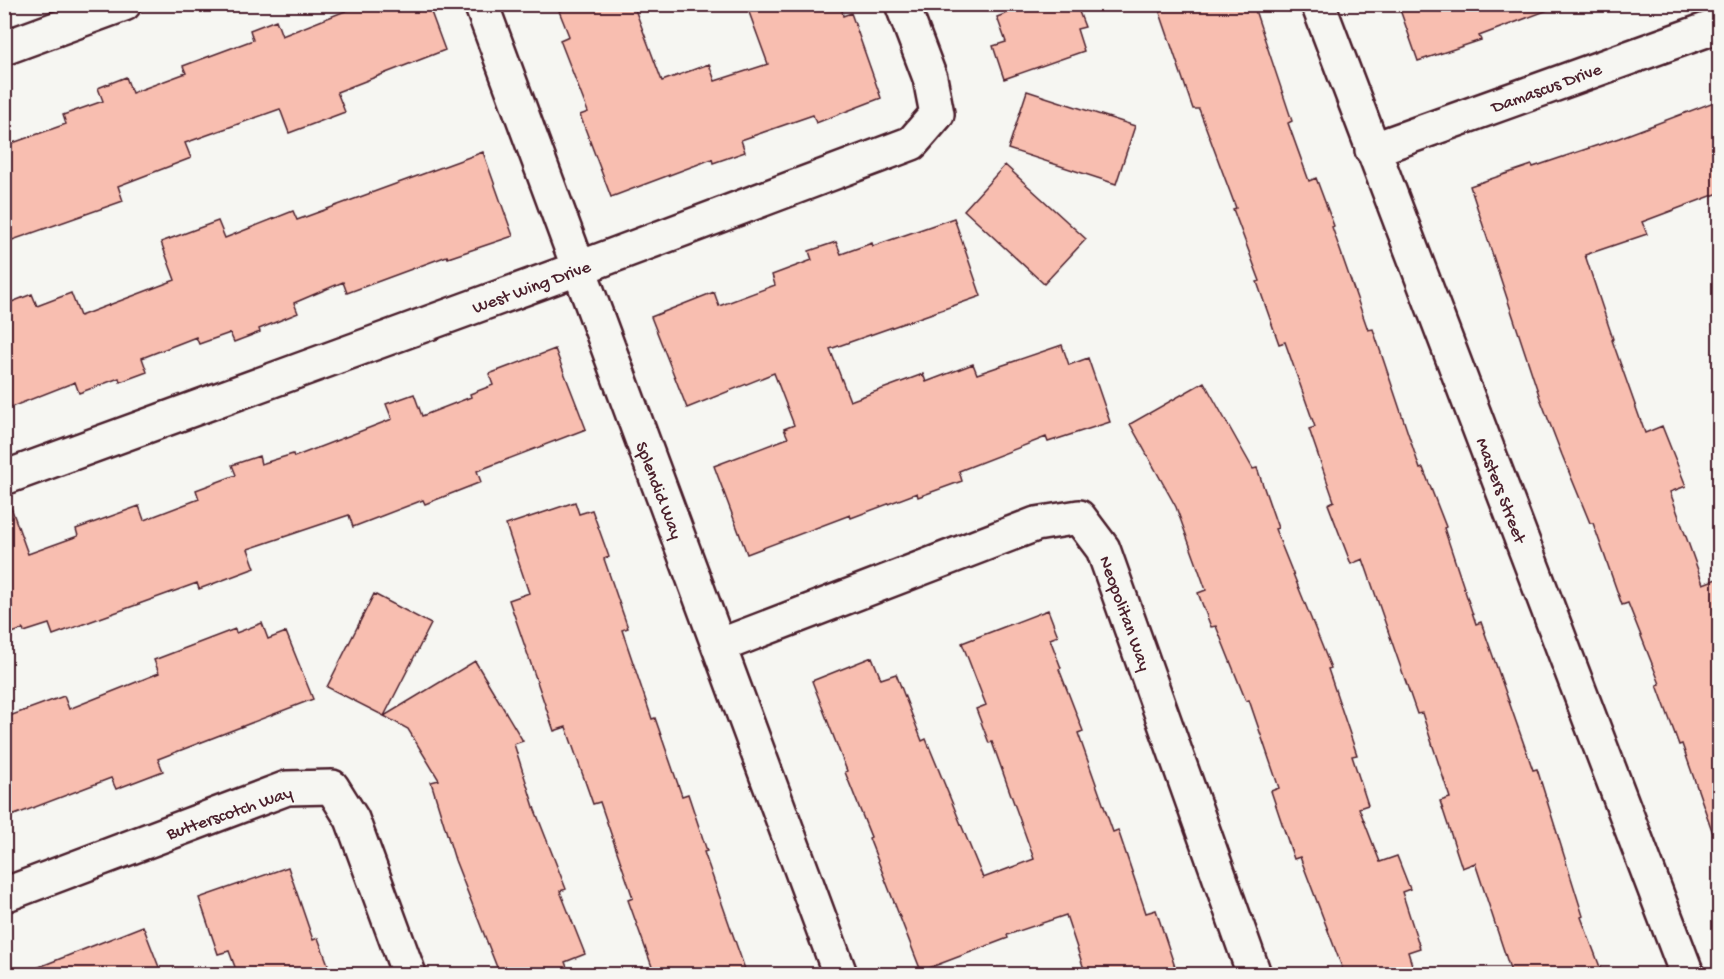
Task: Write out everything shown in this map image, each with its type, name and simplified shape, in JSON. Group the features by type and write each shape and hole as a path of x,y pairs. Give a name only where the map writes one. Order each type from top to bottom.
{"street":[{"path":"4,48 123,4"},
{"name":"Splendid Way","path":"481,4 577,269 840,975"},
{"name":"West Wing Drive","path":"4,478 577,269 912,143 937,114 930,78 902,4"},
{"name":"Masters Street","path":"1318,4 1687,975"},
{"name":"Damascus Drive","path":"1372,150 1719,25"},
{"name":"Neopolitan Way","path":"719,646 1036,524 1079,517 1103,549 1254,975"},
{"name":"Butterscotch Way","path":"4,896 287,788 332,787 352,819 409,975"}],"building":[{"path":"363,4 428,4 445,50 337,92 345,112 289,133 280,109 185,143 191,158 118,186 123,201 4,243 4,146 66,124 63,115 103,101 98,88 126,77 132,93 186,73 183,66 253,40 250,30 276,20 282,36"},
{"path":"577,4 633,4 662,81 709,64 715,81 768,64 746,4 841,4 843,16 851,13 881,98 816,123 813,115 741,140 745,152 713,163 712,159 611,197 580,115 588,112 560,40 569,36 559,11"},
{"path":"1032,4 1076,4 1085,27 1077,29 1084,51 1004,79 993,46 1006,42 997,17"},
{"path":"1157,4 1253,4 1292,121 1288,123 1309,181 1316,178 1368,330 1373,329 1420,469 1423,468 1446,527 1444,528 1476,624 1481,622 1533,770 1537,769 1583,916 1581,917 1603,975 1512,975 1475,863 1462,868 1440,801 1450,798 1422,713 1417,714 1363,559 1351,564 1328,504 1334,501 1309,429 1315,427 1285,342 1279,344 1257,282 1260,281 1233,209 1236,208 1199,109 1193,109"},
{"path":"1398,4 1556,4 1556,7 1479,36 1481,40 1418,61"},
{"path":"1027,91 1135,126 1116,184 1008,149"},
{"path":"1719,100 1719,193 1642,222 1647,234 1585,255 1645,433 1662,426 1686,486 1670,492 1703,584 1719,578 1719,838 1715,839 1682,744 1679,745 1657,685 1660,684 1628,603 1622,605 1593,523 1590,523 1540,398 1470,186 1619,138"},
{"path":"483,152 513,236 448,258 447,256 347,293 343,282 294,303 298,313 234,342 230,333 199,344 196,337 142,358 147,372 120,382 119,378 79,393 75,382 4,410 4,305 32,294 37,306 71,293 80,316 175,280 161,242 218,221 225,238 293,211 297,220"},
{"path":"1005,165 1086,239 1044,284 964,210"},
{"path":"954,218 981,296 830,349 850,401 923,374 926,382 973,364 977,374 1062,345 1069,365 1088,358 1110,422 1048,442 1046,437 959,471 962,481 918,497 917,493 851,518 850,515 747,554 714,466 788,438 784,429 794,425 774,373 687,408 651,317 714,292 719,306 775,285 772,275 812,260 809,251 836,242 841,254 872,243 873,246"},
{"path":"555,349 586,429 477,471 481,482 425,504 423,500 353,527 349,515 248,549 255,568 199,589 197,583 53,635 49,624 24,632 23,629 4,636 4,500 8,499 28,554 78,536 76,529 139,506 144,520 199,499 196,490 236,475 232,465 259,456 261,464 293,454 294,457 392,419 386,404 414,394 422,416 471,397 470,394 493,385 489,374"},
{"path":"1204,382 1253,469 1257,468 1278,528 1275,529 1331,668 1328,669 1357,755 1352,756 1368,805 1359,808 1380,862 1397,856 1410,889 1402,892 1420,948 1408,952 1415,975 1345,975 1300,857 1294,859 1271,791 1279,788 1249,700 1246,701 1216,626 1211,627 1198,593 1206,590 1176,507 1130,424"},
{"path":"575,502 579,514 592,510 609,557 604,559 628,628 622,630 652,719 655,718 682,796 688,794 707,851 704,852 747,975 655,975 628,900 633,898 600,802 593,804 566,727 554,731 509,600 529,593 506,525"},
{"path":"374,594 431,624 384,716 327,687"},
{"path":"1048,610 1058,636 1050,639 1083,731 1078,733 1113,832 1118,830 1146,913 1156,910 1176,970 1162,975 1086,975 1066,915 1007,935 1008,938 921,971 869,838 871,837 812,681 872,657 881,679 896,674 922,741 926,739 983,878 1034,859 992,742 989,743 976,709 986,705 962,643"},
{"path":"262,623 268,639 286,632 313,699 158,759 163,771 116,789 111,778 4,819 4,718 64,696 69,709 159,673 154,660 235,629 236,633"},
{"path":"475,661 523,741 514,744 535,810 566,889 560,891 585,954 565,962 570,975 500,975 455,860 431,782 439,780 408,729 384,716"},
{"path":"288,867 313,940 318,938 332,975 238,975 229,951 218,954 199,898"},
{"path":"143,926 162,975 25,975 24,973"}]}
